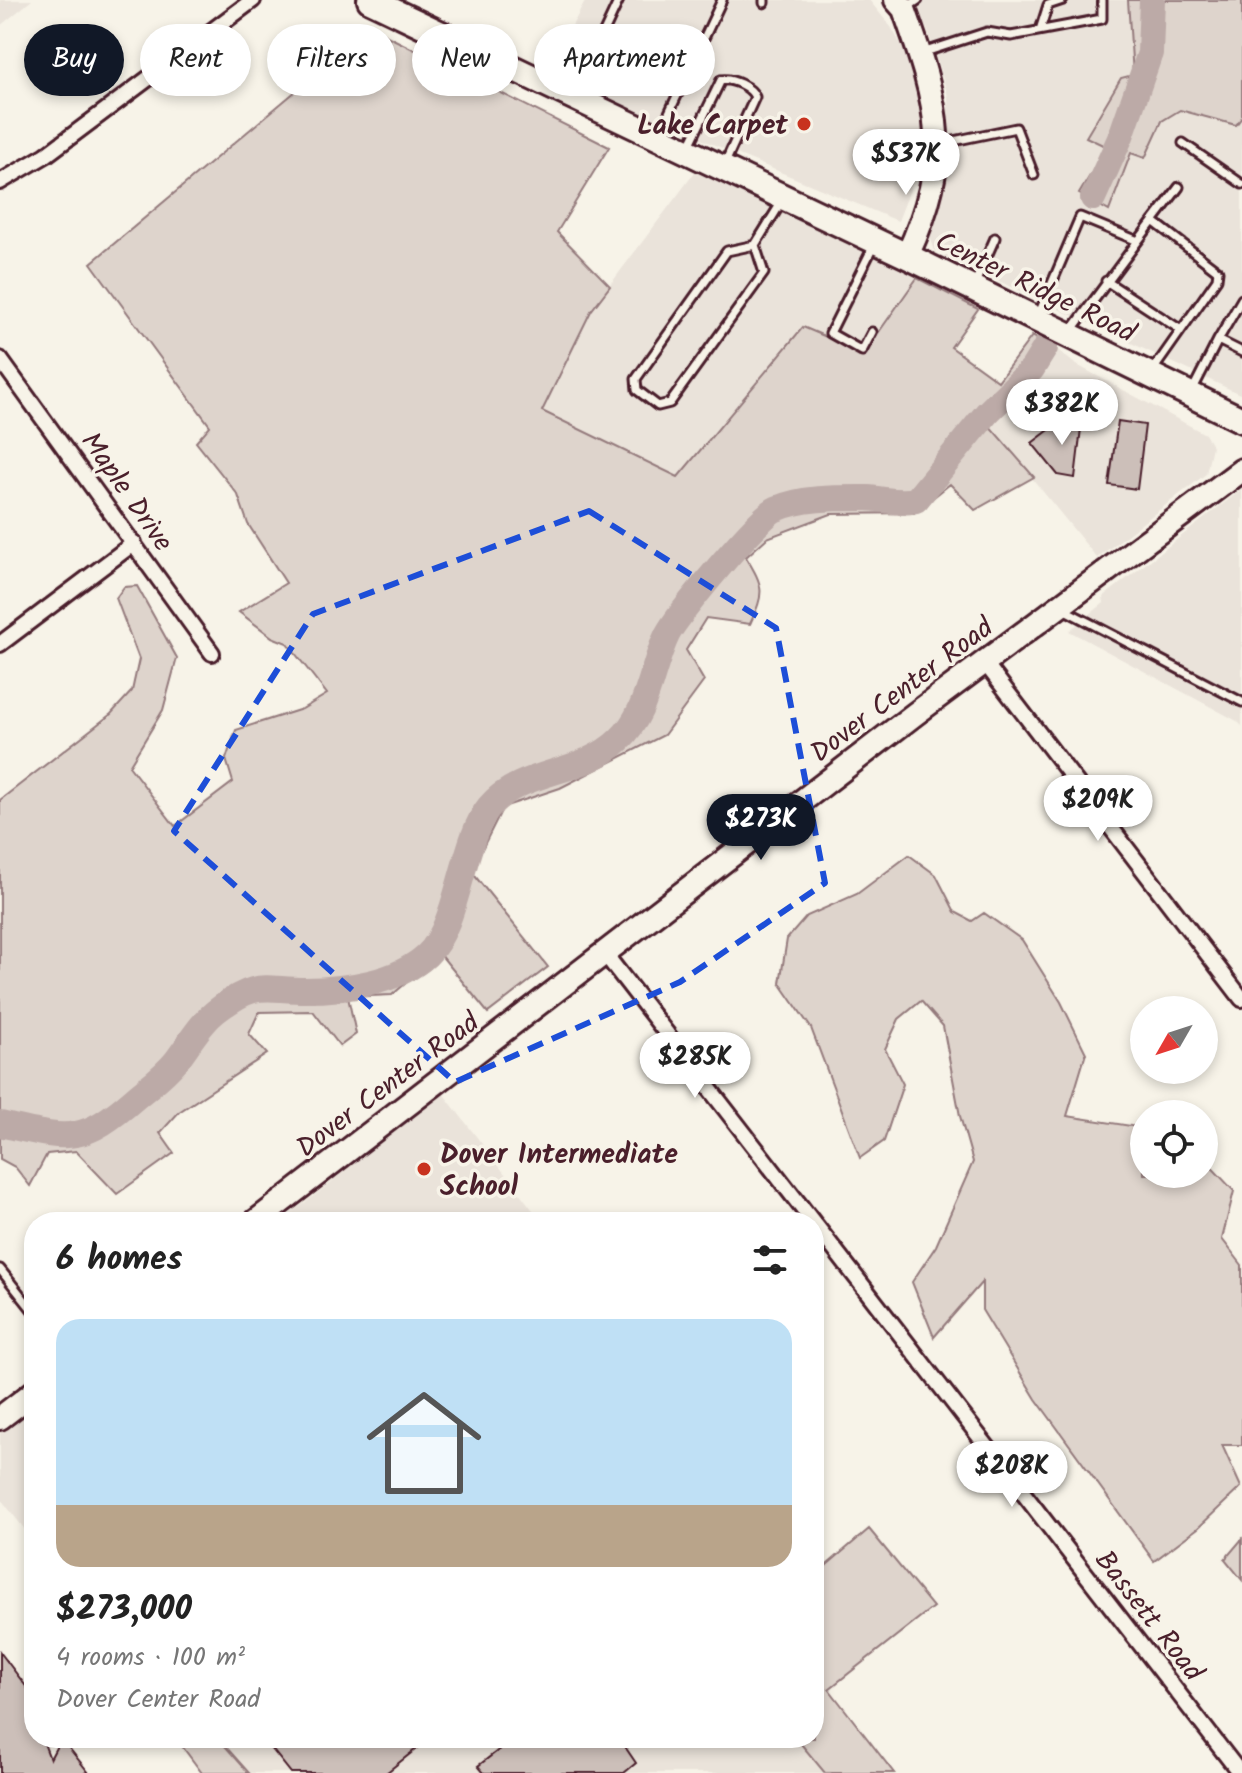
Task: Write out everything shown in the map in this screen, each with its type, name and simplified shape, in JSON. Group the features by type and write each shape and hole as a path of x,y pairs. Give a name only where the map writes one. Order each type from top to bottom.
{"main road":[{"name":"Center Ridge Road","path":"370,0 876,241 1242,420"}],"street":[{"path":"0,182 46,155 253,0"},
{"path":"906,3 932,87 937,144 930,197 907,256"},
{"name":"Maple Drive","path":"0,359 212,653"},
{"name":"Dover Center Road","path":"268,1212 1242,470"},
{"path":"0,644 134,543"},
{"path":"985,663 1242,999"},
{"name":"Bassett Road","path":"605,954 806,1212"},
{"name":"Bassett Road","path":"824,1235 1240,1773"},
{"path":"0,1418 24,1400"}],"lane":[{"path":"573,98 619,0"},
{"path":"658,138 722,0"},
{"path":"1040,30 1048,5 1063,0"},
{"path":"920,54 987,32 1011,36 1102,19 1102,0"},
{"path":"686,151 721,80 730,80 751,90 755,97 723,169"},
{"path":"937,144 1016,128 1022,134 1034,175"},
{"path":"1183,143 1242,184"},
{"path":"1068,337 1106,281 1179,187"},
{"path":"755,245 764,273 670,403 658,406 637,390 636,379 727,251 755,245 784,197"},
{"path":"1036,321 1080,217 1138,241"},
{"path":"1149,376 1218,271 1153,221"},
{"path":"973,289 995,238"},
{"path":"872,332 862,351 830,333 876,241"},
{"path":"1106,281 1181,330"},
{"path":"1190,395 1242,299"},
{"path":"1218,340 1242,352"},
{"path":"1059,607 1242,702"},
{"path":"0,1269 24,1299"}],"highlighted area":[{"path":"589,511 776,628 825,883 680,982 455,1082 174,831 313,614"}],"shaded area":[{"path":"0,0 32,0 0,26"},
{"path":"586,0 869,0 891,27 913,65 925,151 898,221 645,116 605,96 715,96 715,24 573,24"},
{"path":"908,0 1128,0 1133,76 1086,137 1108,147 1108,211 1131,153 1145,157 1162,121 1180,110 1236,125 1242,117 1242,395 935,251 930,237 948,166 948,96 927,29"},
{"path":"1128,0 1242,0 1242,117 1236,125 1180,110 1162,121 1145,158 1131,153 1109,211 1079,194 1107,147 1086,137 1121,78 1133,75"},
{"path":"396,40 412,48 412,96 507,96 609,147 557,232 610,286 591,311 542,411 678,477 803,327 864,353 917,278 978,309 951,347 998,381 1032,336 1054,347 987,423 1034,477 975,510 950,484 914,513 831,514 767,538 746,557 760,590 750,624 706,618 686,650 704,681 664,735 560,788 503,807 471,871 548,967 488,1013 440,954 392,995 348,997 356,1034 340,1046 313,1011 259,1012 249,1034 267,1054 179,1112 160,1133 174,1153 117,1194 76,1151 47,1154 30,1186 15,1167 0,1159 0,800 111,714 132,691 139,659 116,598 124,587 137,586 177,658 163,710 129,766 175,826 233,782 226,759 236,730 302,709 327,694 287,643 272,637 239,612 286,583 248,524 238,495 196,442 210,426 91,263 290,96 396,96"},
{"path":"698,168 917,276 864,353 803,328 678,477 542,411 591,310"},
{"path":"1054,347 1075,364 1205,434 1212,446 1206,474 1097,558 987,423"},
{"path":"1242,489 1242,726 1069,631 1104,603 1103,597"},
{"path":"909,855 936,875 955,912 972,921 984,913 1022,940 1061,1002 1086,1053 1067,1116 1130,1126 1130,1188 1218,1188 1218,1174 1234,1191 1222,1239 1242,1265 1242,1445 1222,1445 1241,1487 1198,1528 1154,1561 1036,1399 982,1310 982,1282 934,1337 912,1282 936,1246 973,1162 960,1116 943,1026 921,1001 899,1019 885,1049 903,1084 884,1141 860,1158 811,1028 780,983 787,939 807,916 857,894"},
{"name":"Dover Intermediate School","path":"442,1092 534,1212 292,1212"},
{"path":"24,1414 24,1528 0,1498 0,1432"},
{"path":"869,1529 933,1607 829,1689 894,1773 825,1773 804,1748 824,1748 824,1567"},
{"path":"1242,1539 1242,1580 1225,1559"},
{"path":"824,1742 894,1773 218,1773 198,1748 824,1748"},
{"path":"183,1748 227,1748 249,1773 202,1773"}],"building":[{"path":"1065,418 1082,420 1075,478 1058,475 1032,443"},
{"path":"1118,421 1145,425 1137,489 1109,485"},
{"path":"0,1652 24,1684 24,1748 46,1748 50,1759 56,1748 69,1748 89,1773 0,1773"},
{"path":"271,1748 417,1748 386,1773 291,1773"},
{"path":"501,1748 626,1748 636,1763 624,1773 484,1773 478,1766"}],"waterway":[{"path":"1093,198 1121,136 1150,53 1152,0"},
{"path":"0,1124 58,1135 86,1131 116,1114 161,1076 207,1020 243,994 261,989 320,990 353,986 386,978 415,965 438,941 446,924 472,840 489,807 517,785 588,760 619,740 643,704 667,635 719,567 753,529 776,509 798,502 845,498 916,500 987,413 1032,369 1045,348"}],"place":[{"name":"Lake Carpet","path":"804,124"},
{"name":"Dover Intermediate School","path":"424,1169"}]}
